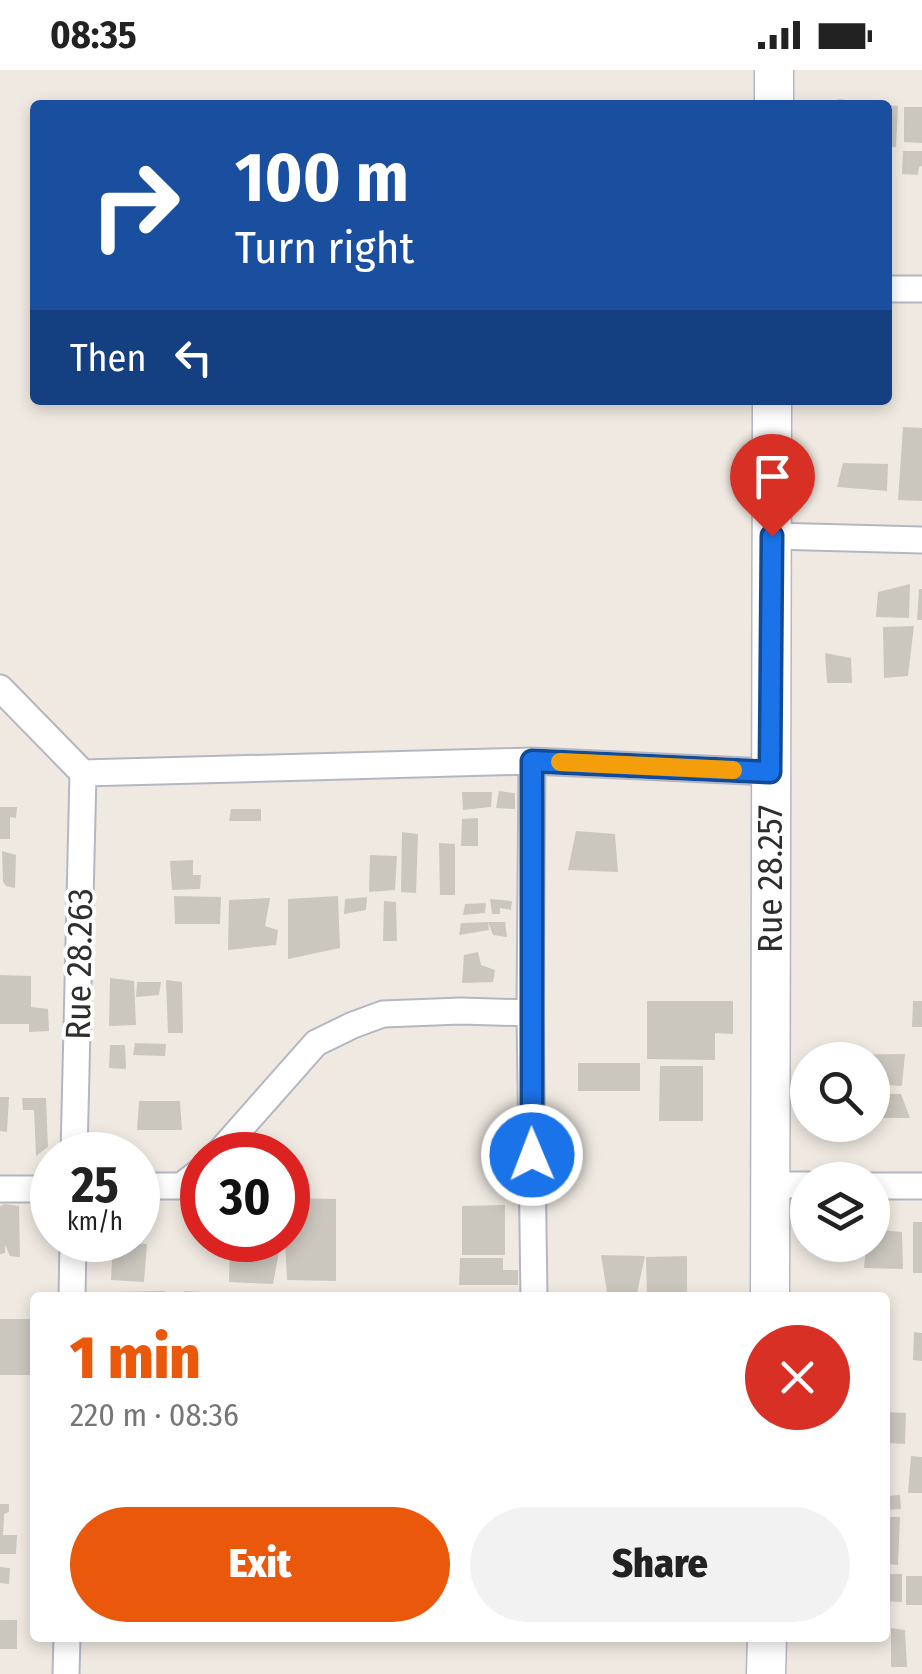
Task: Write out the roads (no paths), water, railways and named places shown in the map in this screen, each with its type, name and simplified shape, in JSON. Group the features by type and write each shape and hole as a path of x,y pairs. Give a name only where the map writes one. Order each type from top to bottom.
{"street":[{"path":"774,70 774,100"},
{"path":"892,289 922,289"},
{"name":"Rue 28.257","path":"770,1292 772,405"},
{"path":"772,536 922,540"},
{"path":"0,688 83,774 532,761 770,772"},
{"path":"532,761 534,1292"},
{"name":"Rue 28.263","path":"75,1132 83,774"},
{"path":"237,1132 316,1043 353,1024 383,1014 530,1013"},
{"path":"768,1185 790,1185"},
{"path":"890,1186 922,1186"},
{"path":"0,1189 30,1189"},
{"path":"72,1292 73,1262"},
{"path":"66,1674 67,1642"},
{"path":"766,1674 767,1642"}]}
